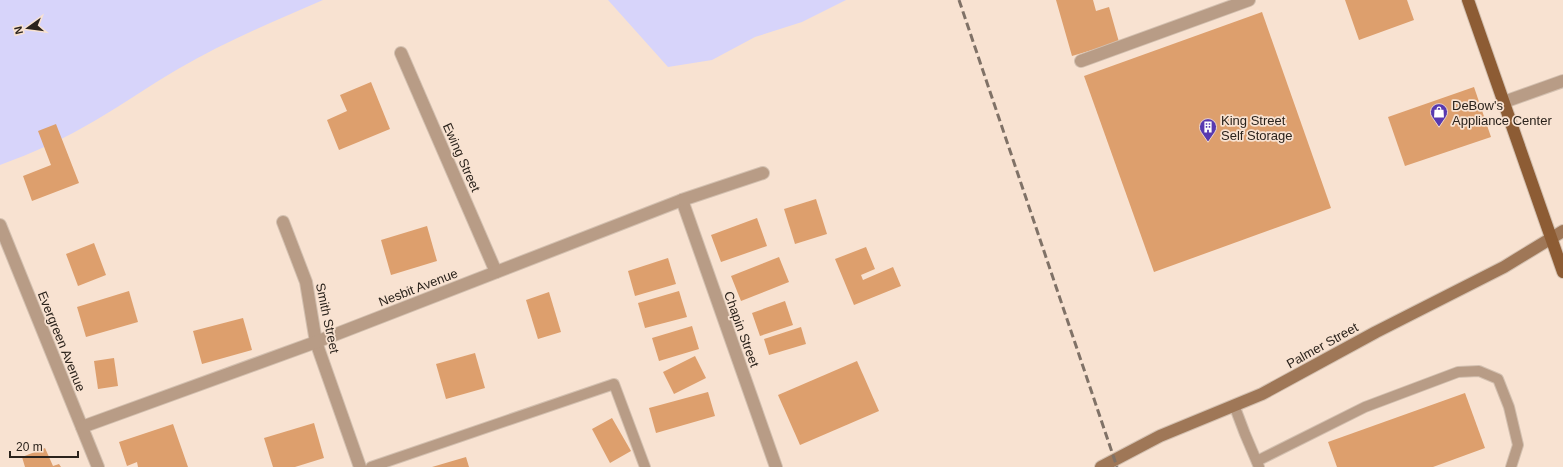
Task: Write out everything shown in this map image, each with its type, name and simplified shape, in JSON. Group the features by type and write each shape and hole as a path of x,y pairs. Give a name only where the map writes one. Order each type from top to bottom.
{"main road":[{"path":"1468,0 1563,272"}],"street":[{"path":"1081,61 1249,0"},
{"name":"Ewing Street","path":"401,53 496,272"},
{"path":"1504,102 1563,81"},
{"name":"Nesbit Avenue","path":"82,427 316,342 682,200 763,173"},
{"name":"Chapin Street","path":"682,200 776,467"},
{"name":"Smith Street","path":"283,222 306,282 316,342 360,467"},
{"name":"Evergreen Avenue","path":"0,225 98,467"},
{"name":"Palmer Street","path":"1101,467 1160,436 1262,394 1376,332 1504,266 1563,232"}],"lane":[{"path":"1234,405 1258,464 1365,407 1458,372 1479,371 1498,379 1510,407 1518,445 1511,467"},
{"path":"371,467 614,384 646,467"}],"shaded area":[{"path":"0,0 323,0 268,24 196,59 73,133 0,165"},
{"path":"608,0 846,0 802,22 755,37 712,60 668,67"}],"building":[{"path":"1056,0 1093,0 1096,11 1109,7 1119,42 1072,56"},
{"path":"1345,0 1407,0 1414,20 1359,40"},
{"name":"King Street Self Storage","path":"1262,12 1331,208 1154,272 1084,76"},
{"path":"371,82 390,129 339,150 327,120 347,111 340,95"},
{"name":"DeBow's Appliance Center","path":"1474,87 1491,137 1405,166 1388,117"},
{"path":"56,124 79,183 32,201 23,176 51,165 38,131"},
{"path":"816,199 827,234 795,244 784,209"},
{"path":"757,218 767,246 721,262 711,235"},
{"path":"427,226 437,261 391,275 381,240"},
{"path":"94,243 106,275 78,286 66,254"},
{"path":"866,247 875,269 861,275 863,280 893,267 901,286 854,305 835,259"},
{"path":"779,257 789,282 741,301 731,276"},
{"path":"668,258 676,284 635,296 628,271"},
{"path":"129,291 138,322 86,337 77,307"},
{"path":"679,291 687,317 645,328 638,303"},
{"path":"549,292 561,332 538,339 526,300"},
{"path":"785,301 793,325 760,336 752,313"},
{"path":"243,318 252,350 202,364 193,331"},
{"path":"692,326 699,349 659,361 652,338"},
{"path":"801,327 806,344 769,355 764,339"},
{"path":"475,353 485,388 446,399 436,364"},
{"path":"695,356 706,378 674,394 663,372"},
{"path":"114,358 118,386 98,389 94,361"},
{"path":"857,361 879,411 800,445 778,395"},
{"path":"708,392 715,416 656,433 649,408"},
{"path":"1465,393 1485,448 1433,467 1337,467 1328,442"},
{"path":"612,418 631,451 610,463 592,429"},
{"path":"314,423 324,458 295,467 273,467 264,438"},
{"path":"173,424 188,467 138,467 137,462 127,466 119,442"},
{"path":"45,448 53,466 59,464 61,467 25,467 22,457"},
{"path":"466,457 469,467 432,467"}],"railway":[{"path":"959,0 1117,467"}],"place":[{"name":"DeBow's Appliance Center","path":"1439,127"},
{"name":"King Street Self Storage","path":"1208,142"}]}
